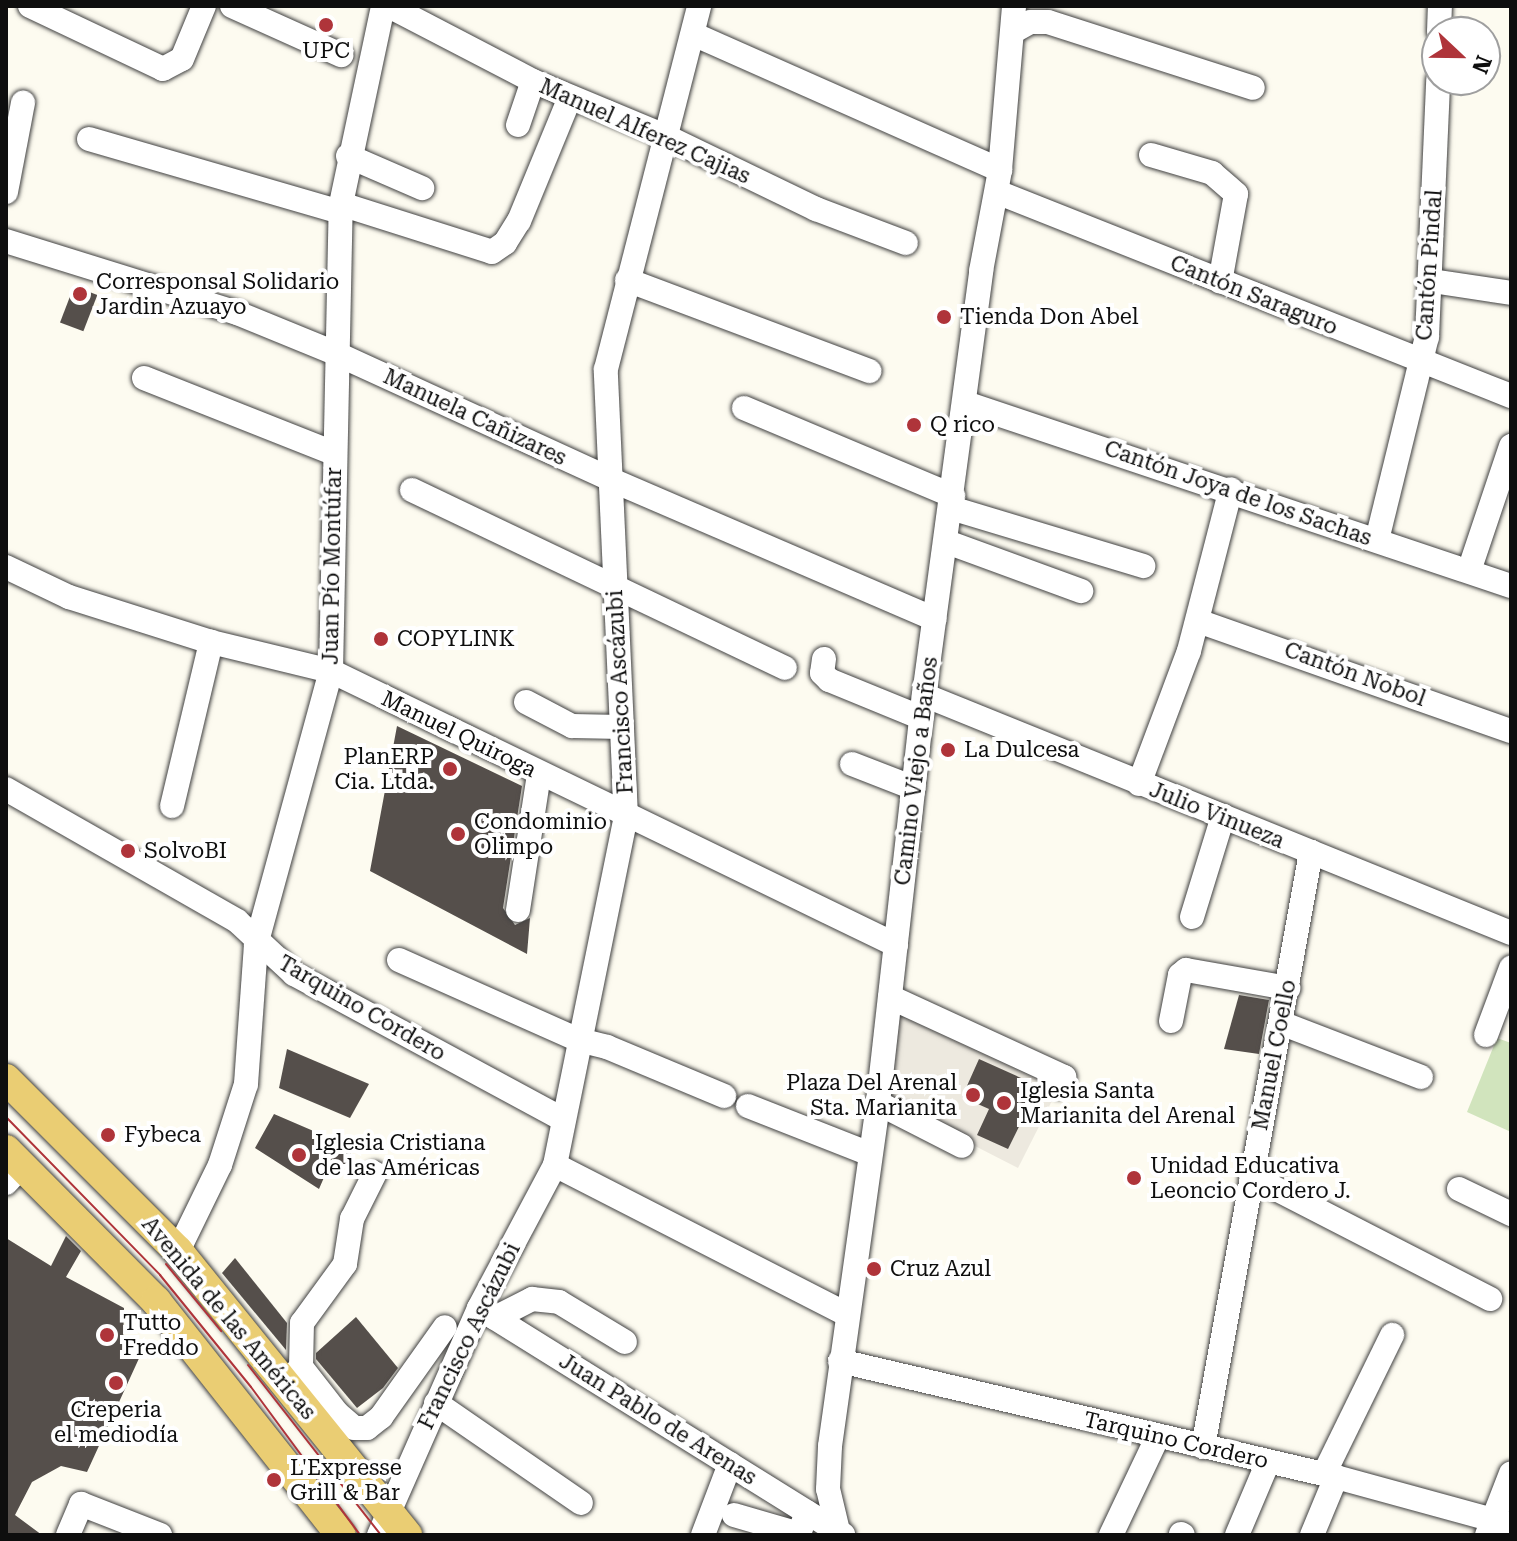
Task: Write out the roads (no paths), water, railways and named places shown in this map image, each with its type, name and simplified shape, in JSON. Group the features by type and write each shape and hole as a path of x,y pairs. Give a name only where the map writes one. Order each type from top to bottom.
{"main road":[{"name":"Avenida de las Américas","path":"6,1079 178,1251 293,1375 328,1420 383,1523 407,1535"},
{"name":"Avenida de las Américas","path":"12,1166 156,1301 341,1535"}],"street":[{"path":"30,6 163,69 182,59 204,6"},
{"path":"232,6 341,55"},
{"name":"Juan Pío Montúfar","path":"178,1251 220,1165 246,1084 256,945 331,671 340,208 348,156 383,6"},
{"name":"Manuel Alferez Cajias","path":"389,6 533,81 665,136 816,209 906,243"},
{"name":"Francisco Ascázubi","path":"383,1523 436,1403 487,1313 555,1165 626,817 615,590 614,481 606,369 699,6"},
{"name":"Camino Viejo a Baños","path":"840,1534 828,1473 840,1361 878,1103 923,707 999,181 1014,6"},
{"path":"1014,31 1030,22 1048,22 1253,88"},
{"name":"Cantón Saraguro","path":"693,34 999,181 1220,282 1511,396"},
{"path":"518,125 533,81"},
{"name":"Cantón Pindal","path":"1377,540 1421,362 1432,281 1438,96"},
{"path":"89,139 492,252 505,243 519,221 570,97"},
{"path":"6,192 23,103"},
{"path":"1151,155 1212,173 1236,194 1220,282"},
{"path":"348,156 422,188"},
{"name":"Manuela Cañizares","path":"6,241 237,313 335,353 614,481 935,619"},
{"path":"627,280 869,371"},
{"path":"1432,281 1511,293"},
{"path":"144,378 333,453"},
{"name":"Cantón Joya de los Sachas","path":"965,403 1231,489 1511,586"},
{"path":"744,408 952,502 1143,566"},
{"path":"1469,571 1511,446"},
{"path":"1139,784 1198,621 1231,489"},
{"path":"412,490 615,590 785,668"},
{"path":"947,542 1081,591"},
{"name":"Manuel Quiroga","path":"6,567 69,597 211,642 331,671 626,817 896,945"},
{"name":"Cantón Nobol","path":"1198,621 1511,731"},
{"path":"172,806 211,642"},
{"name":"Julio Vinueza","path":"824,659 822,673 829,680 923,707 1139,784 1510,929"},
{"path":"526,702 572,726 622,727"},
{"path":"852,764 914,788"},
{"path":"518,910 539,774"},
{"name":"Tarquino Cordero","path":"6,789 237,921 256,945 294,974 562,1119"},
{"path":"1192,917 1223,816"},
{"name":"Manuel Coello","path":"1203,1447 1311,852"},
{"path":"399,960 579,1040 724,1096"},
{"path":"1486,1035 1511,968"},
{"path":"1171,1021 1180,975 1186,970 1288,988"},
{"path":"890,997 1064,1077 1059,1087"},
{"path":"1281,1023 1421,1077"},
{"path":"878,1103 962,1146"},
{"path":"748,1106 870,1154"},
{"path":"555,1165 846,1314"},
{"path":"293,1375 302,1323 345,1264 352,1219 375,1173"},
{"path":"1251,1176 1490,1299"},
{"path":"1459,1189 1511,1214"},
{"path":"487,1313 532,1299 559,1302 625,1342"},
{"name":"Juan Pablo de Arenas","path":"487,1313 840,1534"},
{"path":"328,1420 354,1428 367,1428 381,1417 445,1327"},
{"path":"1312,1535 1330,1476 1392,1335"},
{"name":"Tarquino Cordero","path":"840,1361 1330,1476 1497,1526"},
{"path":"436,1403 581,1503"},
{"path":"1111,1535 1158,1436"},
{"path":"1237,1535 1268,1462"},
{"path":"703,1535 730,1464"},
{"path":"1497,1526 1511,1473"},
{"path":"68,1535 81,1504 160,1535"},
{"path":"734,1515 799,1534 807,1512"}],"tram line":[{"path":"6,1117 160,1275 251,1387 360,1535"},
{"path":"166,1264 221,1331"},
{"path":"248,1365 381,1535"}],"place":[{"name":"UPC","path":"326,25"},
{"name":"Corresponsal Solidario Jardin Azuayo","path":"80,294"},
{"name":"Tienda Don Abel","path":"944,317"},
{"name":"Q rico","path":"914,425"},
{"name":"COPYLINK","path":"381,639"},
{"name":"La Dulcesa","path":"948,750"},
{"name":"PlanERP Cia. Ltda.","path":"450,769"},
{"name":"Condominio Olimpo","path":"458,834"},
{"name":"SolvoBI","path":"128,851"},
{"name":"Plaza Del Arenal Sta. Marianita","path":"973,1095"},
{"name":"Iglesia Santa Marianita del Arenal","path":"1004,1103"},
{"name":"Fybeca","path":"108,1135"},
{"name":"Iglesia Cristiana de las Américas","path":"299,1155"},
{"name":"Unidad Educativa Leoncio Cordero J.","path":"1134,1178"},
{"name":"Cruz Azul","path":"874,1269"},
{"name":"Tutto Freddo","path":"107,1335"},
{"name":"Creperia el mediodía","path":"116,1383"},
{"name":"L'Expresse Grill & Bar","path":"274,1480"}]}
